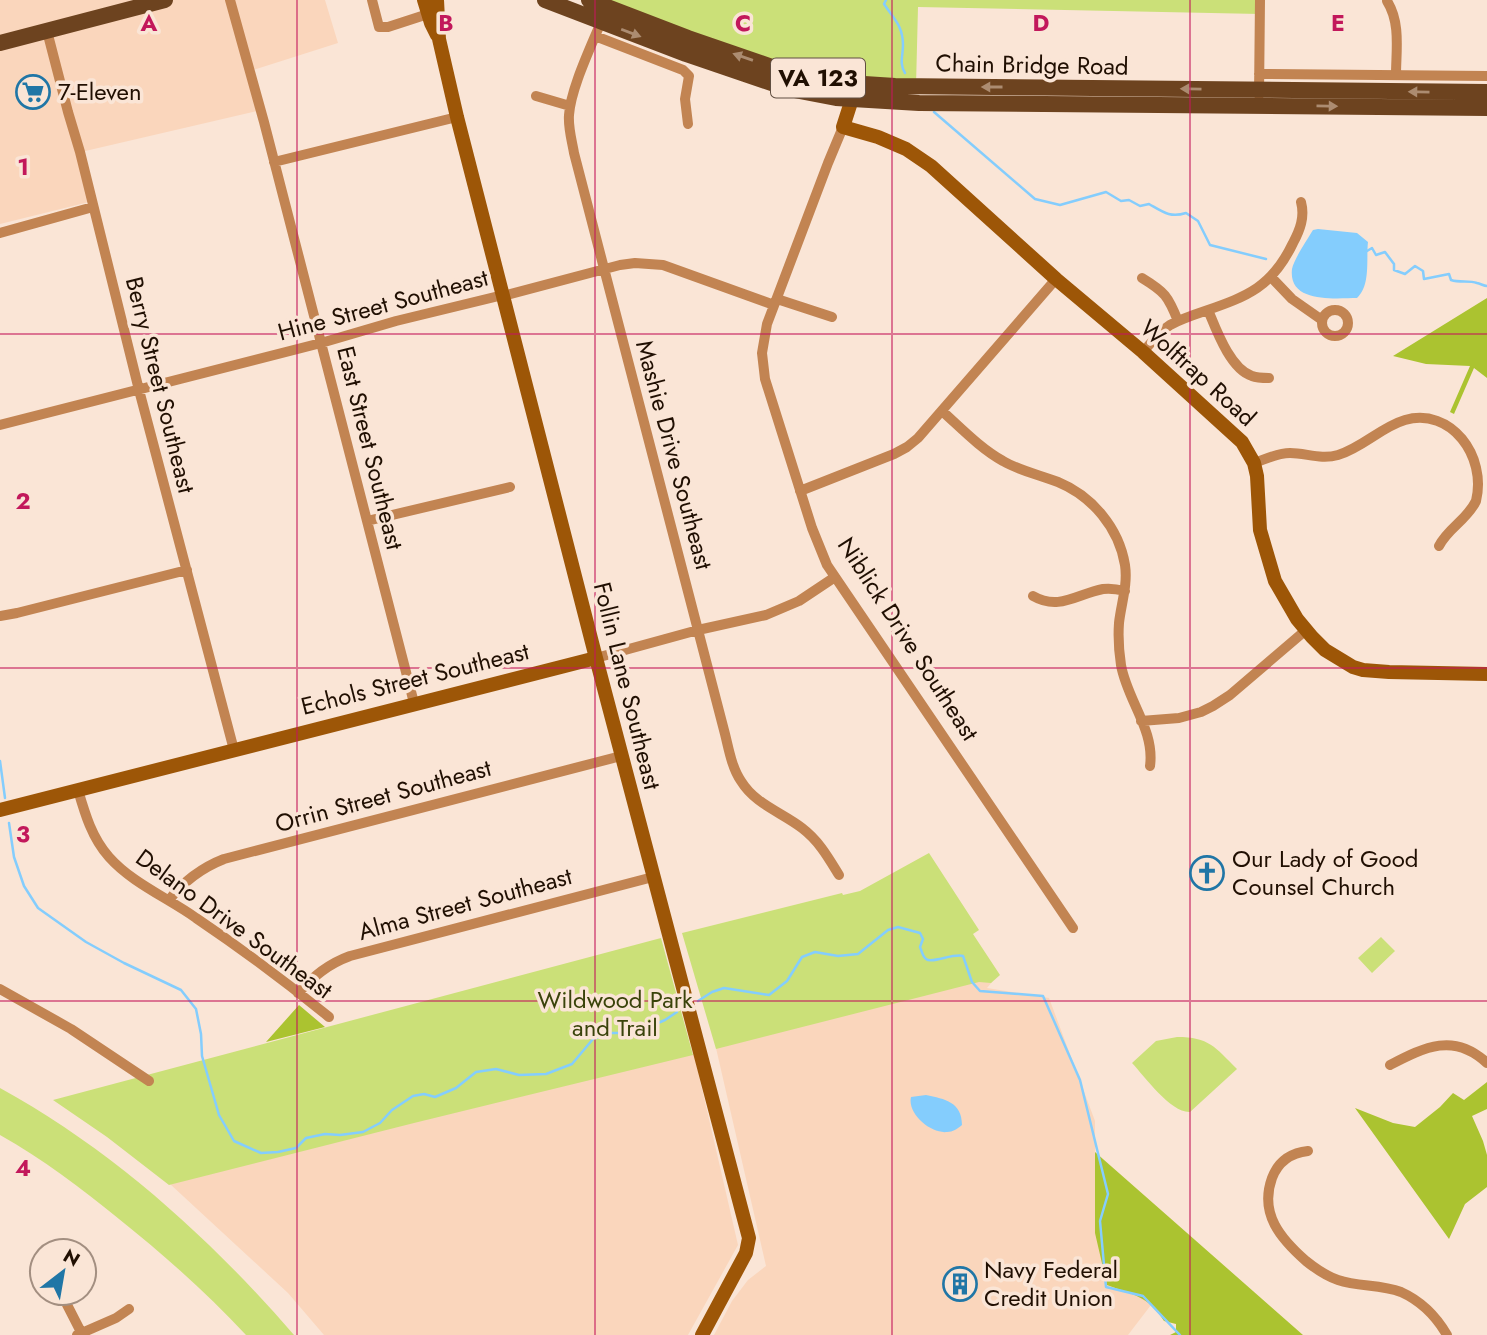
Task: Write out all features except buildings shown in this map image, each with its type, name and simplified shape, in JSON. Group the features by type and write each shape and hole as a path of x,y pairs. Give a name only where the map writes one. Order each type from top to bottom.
{"main road":[{"path":"0,43 165,0"},
{"name":"VA 123","path":"545,0 789,89 853,91"},
{"name":"VA 123","path":"590,0 601,21"},
{"name":"Chain Bridge Road","path":"853,91 907,103 1259,90 1487,92"},
{"name":"Chain Bridge Road","path":"1259,90 1487,108"}],"street":[{"name":"East Street Southeast","path":"230,0 414,703"},
{"path":"372,0 379,27 388,27 426,7"},
{"name":"Follin Lane Southeast","path":"437,0 439,39"},
{"path":"1260,0 1259,90 1396,75 1487,76"},
{"path":"1387,1 1396,23 1396,75"},
{"name":"Follin Lane Southeast","path":"426,7 439,39 621,757 749,1238 746,1253 702,1335"},
{"path":"601,21 689,76 685,99 688,124"},
{"name":"Mashie Drive Southeast","path":"601,21 570,106 570,133 731,757 740,780 755,798 812,836 839,875"},
{"name":"Berry Street Southeast","path":"47,30 234,750"},
{"name":"Niblick Drive Southeast","path":"853,91 843,127 763,340 763,367 800,491 823,556 1073,929"},
{"path":"536,96 570,106"},
{"path":"274,162 457,117"},
{"name":"Wolftrap Road","path":"843,127 906,149 931,166 1242,442 1254,463 1260,530 1275,581 1297,619 1325,650 1336,659 1363,670 1389,673 1487,674"},
{"path":"1143,352 1158,334 1178,321 1250,294 1271,277 1288,254 1299,231 1303,209 1301,202"},
{"path":"0,233 93,207"},
{"name":"Hine Street Southeast","path":"0,425 321,343 396,321 635,263 663,265 776,302 832,317"},
{"path":"1271,277 1292,299 1322,320"},
{"path":"1142,278 1166,294 1178,321"},
{"path":"800,491 894,454 918,438 1056,279"},
{"path":"1208,310 1222,342 1239,366 1248,375 1269,378"},
{"path":"942,411 1003,461 1068,486 1090,501 1101,513 1117,540 1125,566 1125,591 1118,639 1121,663 1127,687 1149,741 1150,766"},
{"path":"1254,463 1287,453 1315,457 1335,456 1346,453 1401,421 1421,418 1443,422 1455,428 1471,444 1479,463 1481,483 1470,512 1449,531 1439,546"},
{"path":"366,522 510,487"},
{"path":"0,616 187,570"},
{"name":"Echols Street Southeast","path":"0,810 765,615 817,591 835,577"},
{"path":"1033,596 1043,601 1059,602 1104,589 1125,591"},
{"path":"1141,721 1179,718 1213,706 1230,695 1306,630"},
{"name":"Orrin Street Southeast","path":"169,900 179,887 196,873 224,859 621,757"},
{"name":"Delano Drive Southeast","path":"78,790 91,830 107,855 128,875 206,924 329,1017"},
{"name":"Alma Street Southeast","path":"299,993 318,973 350,956 653,877"},
{"path":"0,989 71,1029 149,1081"},
{"path":"1390,1065 1426,1047 1447,1045 1462,1047 1487,1063"},
{"path":"1308,1150 1283,1160 1273,1176 1268,1203 1278,1233 1294,1250 1327,1275 1351,1284 1387,1287 1410,1297 1433,1314 1447,1335"},
{"path":"67,1307 79,1334 116,1318 129,1309"}],"shaded area":[{"path":"0,0 325,0 338,43 250,71 261,110 81,152 93,201 0,224"},
{"path":"979,981 992,982 987,988 1049,998 1095,1121 1095,1233 1142,1297 1151,1305 1128,1335 714,1335 732,1301 748,1280 766,1266 716,1048"},
{"path":"694,1054 738,1245 688,1335 324,1335 288,1293 170,1184 262,1159"}],"green space":[{"path":"590,0 1260,0 1260,14 918,7 916,86 827,80"},
{"path":"1487,298 1487,378 1474,368 1454,414 1450,412 1470,366 1426,364 1393,356"},
{"name":"Wildwood Park and Trail","path":"929,853 979,930 973,934 1000,975 991,983 979,982 716,1049 682,933 842,893 860,891"},
{"path":"1381,937 1395,951 1372,973 1358,958"},
{"name":"Wildwood Park and Trail","path":"661,938 693,1055 169,1185 53,1100"},
{"path":"299,1005 325,1027 266,1042"},
{"path":"1177,1037 1204,1041 1237,1069 1190,1112 1183,1111 1167,1101 1132,1063 1156,1041"},
{"path":"1487,1082 1487,1109 1472,1116 1487,1155 1487,1187 1465,1204 1449,1239 1355,1108 1393,1123 1415,1127 1453,1093 1464,1100"},
{"path":"0,1088 82,1139 158,1199 229,1265 294,1335 246,1335 201,1289 136,1233 61,1174 0,1135"},
{"path":"1095,1152 1303,1335 1170,1335 1176,1332 1176,1324 1164,1321 1152,1306 1140,1297 1107,1285 1095,1233"}],"water":[{"path":"1313,230 1357,233 1368,242 1366,279 1357,298 1315,297 1305,294 1293,280 1295,260"},
{"path":"926,1095 946,1100 956,1106 962,1125 951,1131 941,1132 922,1122 913,1110 911,1097"}],"waterway":[{"path":"886,0 884,4 901,33 905,73"},
{"path":"934,112 1035,199 1060,205 1106,192 1121,201 1129,200 1140,206 1149,204 1175,215 1186,213 1198,221 1210,245 1266,259"},
{"path":"1367,251 1372,248 1376,255 1385,252 1394,264 1394,270 1405,274 1415,266 1423,271 1424,279 1449,274 1451,280 1487,286"},
{"path":"0,761 5,798"},
{"path":"9,823 14,857 24,886 38,908 86,942 181,990 196,1009 202,1056 219,1115 234,1141 261,1153 296,1148 306,1138 325,1134 363,1132 380,1123 392,1110 413,1096 424,1094 435,1097 456,1088 476,1072 496,1069 519,1075 546,1074 572,1064 593,1039 611,1033 635,1033 677,1012"},
{"path":"698,1001 724,988 769,995 787,981 802,957 815,952 838,956 858,954 888,930 898,927 920,933 923,939 920,947 926,959 963,956 972,982 980,991 1043,996 1080,1080 1108,1194 1100,1221 1106,1287 1143,1296 1180,1335"}],"place":[{"name":"7-Eleven","path":"33,92"},
{"name":"Our Lady of Good Counsel Church","path":"1207,873"},
{"name":"Navy Federal Credit Union","path":"960,1284"}]}
